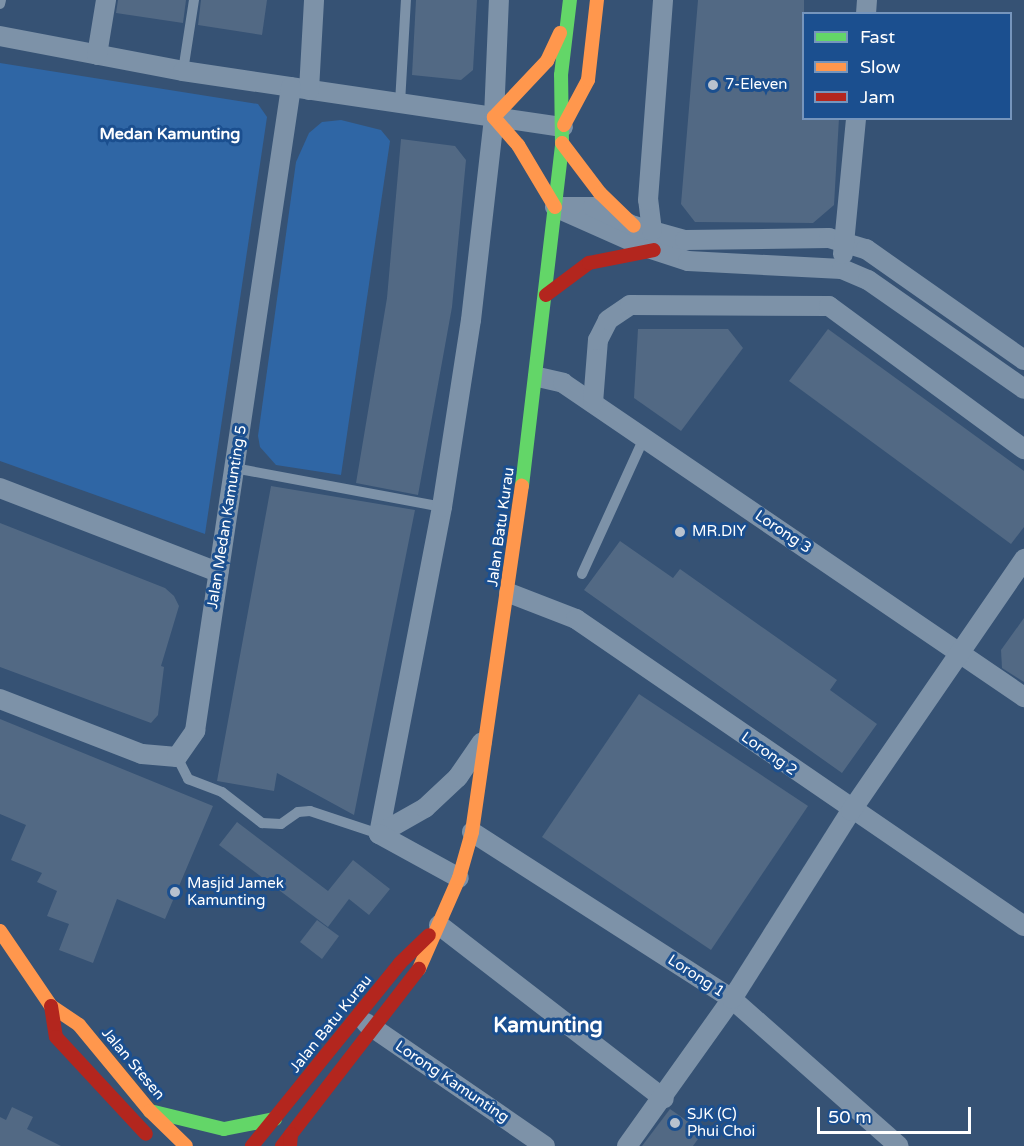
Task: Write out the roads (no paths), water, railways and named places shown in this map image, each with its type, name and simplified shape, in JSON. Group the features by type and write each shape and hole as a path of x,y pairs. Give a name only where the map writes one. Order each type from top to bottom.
{"main road":[{"name":"Jalan Batu Kurau","path":"252,1146 367,1023 416,977 459,878 472,832 489,731 538,377 562,135 561,75 570,0"},
{"name":"Jalan Batu Kurau","path":"562,135 588,80 597,0"},
{"path":"555,207 518,145 494,117 547,61 568,17"},
{"path":"546,295 589,263 647,236 600,193 562,135"},
{"name":"Jalan Batu Kurau","path":"282,1146 291,1140 367,1023 400,963 439,925"},
{"name":"Jalan Stesen","path":"0,932 51,1006 80,1025 150,1111 186,1146"},
{"name":"Jalan Stesen","path":"51,1006 56,1037 158,1146"},
{"path":"150,1111 224,1129 275,1119"},
{"path":"144,1132 150,1146"}],"street":[{"path":"97,55 106,0"},
{"name":"Jalan Medan Kamunting 5","path":"177,757 195,731 234,468 314,0"},
{"path":"379,834 442,507 486,210 494,117 499,0"},
{"path":"647,236 663,0"},
{"path":"0,36 183,71 494,117 562,135"},
{"path":"842,269 856,120"},
{"path":"555,207 647,236 685,240 829,238 844,242 886,262 1024,360"},
{"path":"555,207 592,207 688,261 842,269 868,280 1024,389"},
{"path":"593,404 598,340 608,320 630,305 830,306 1024,449"},
{"name":"Lorong 3","path":"538,377 563,383 1024,697"},
{"path":"0,488 218,572"},
{"path":"627,1146 664,1099 732,999 851,811 1024,559"},
{"name":"Lorong 2","path":"509,593 576,619 851,811 1024,926"},
{"path":"0,699 142,754 177,757"},
{"path":"379,834 425,808 458,777 489,731"},
{"name":"Lorong 1","path":"472,832 732,999 899,1146"},
{"path":"379,834 459,878"},
{"path":"439,925 664,1099"},
{"name":"Lorong Kamunting","path":"367,1023 545,1146"}],"lane":[{"path":"183,71 194,0"},
{"path":"400,103 406,0"},
{"path":"582,574 644,438"},
{"path":"234,468 442,507"},
{"path":"177,757 188,779 222,792 262,823 281,824 298,812 310,811 379,834"}],"place":[{"name":"7-Eleven","path":"713,85"},
{"name":"MR.DIY","path":"680,532"},
{"name":"Masjid Jamek Kamunting","path":"175,892"},
{"name":"SJK (C) Phui Choi","path":"675,1123"}],"district":[{"name":"Medan Kamunting","path":"170,134"},
{"name":"Kamunting","path":"548,1026"}]}
